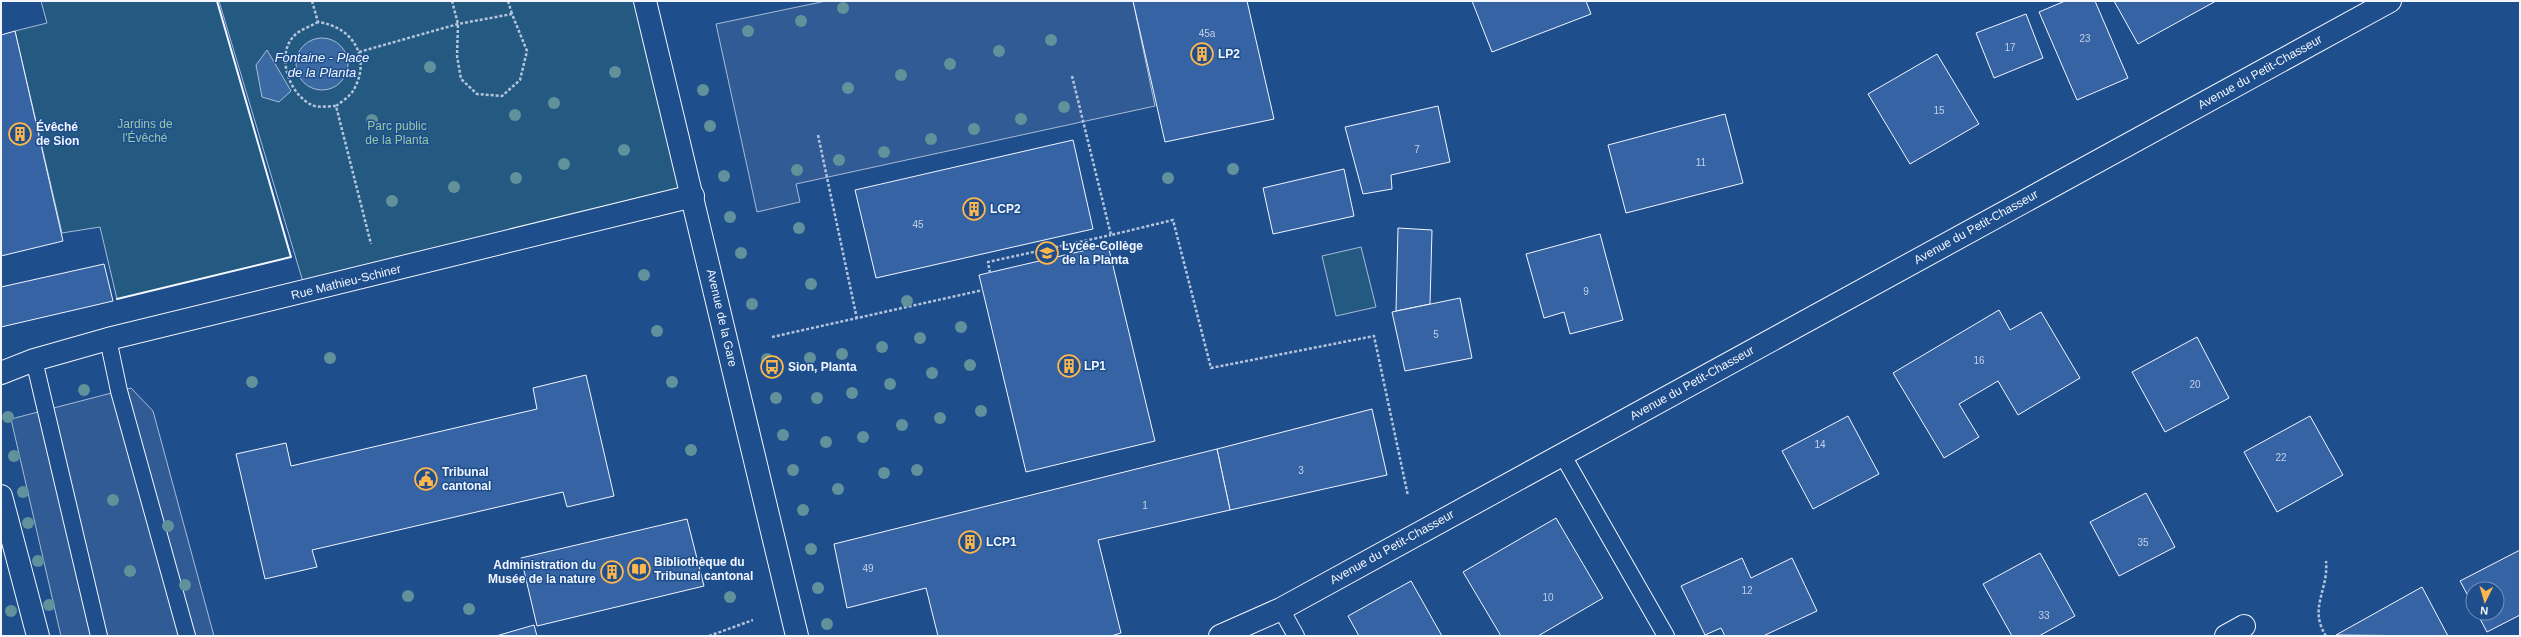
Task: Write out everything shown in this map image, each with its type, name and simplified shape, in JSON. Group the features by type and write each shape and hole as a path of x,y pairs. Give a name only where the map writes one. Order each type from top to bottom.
{"street":[{"name":"Avenue de la Gare","path":"645,1 693,196 797,636"},
{"name":"Avenue du Petit-Chasseur","path":"1220,636 1281,609 2390,1"},
{"name":"Rue Mathieu-Schiner","path":"1,373 34,360 108,339 693,196"},
{"path":"1,496 38,636"}],"lane":[{"path":"108,339 119,391 188,636"},
{"path":"34,360 99,636"},
{"path":"1562,454 1666,636"},
{"path":"1281,609 1296,636"}],"path":[{"path":"312,1 318,22"},
{"path":"452,1 458,24 457,56 460,79 477,94 502,96 520,80 527,51 508,1"},
{"path":"359,52 458,24 512,14"},
{"path":"318,22 332,24 348,35 359,52 361,68 352,92 336,106 313,106 297,95 286,68 287,50 296,35 318,22"},
{"path":"1072,76 1110,235"},
{"path":"336,106 370,244"},
{"path":"818,135 857,319"},
{"path":"990,273 988,262 1173,220 1210,368 1374,336 1408,496"},
{"path":"772,337 983,290"},
{"path":"2326,562 2327,574 2317,609 2317,620 2326,636"},
{"path":"709,636 753,620"}],"green space":[{"name":"Jardins de l'Évêché","path":"41,1 217,1 291,257 117,299 100,227 62,233 15,31 47,23"},
{"name":"Parc public de la Planta","path":"219,1 643,1 693,196 306,292"},
{"path":"1361,247 1376,307 1336,316 1322,256"}],"shaded area":[{"path":"826,1 1133,1 1155,106 796,184 800,202 757,212 716,24"},
{"path":"131,388 153,411 214,636 61,636 11,419"}],"water":[{"name":"Fontaine - Place de la Planta","path":"317,38 327,38 341,45 348,59 348,69 341,83 327,90 317,90 307,86 300,79 296,69 296,59 300,49 307,42"},
{"path":"267,50 291,91 279,102 262,97 256,65"}],"building":[{"name":"LP2","path":"1133,1 1247,1 1274,119 1165,142"},
{"path":"1472,1 1586,1 1591,14 1492,52"},
{"path":"2065,1 2095,1 2128,78 2077,100 2039,12"},
{"path":"2114,1 2216,1 2138,44"},
{"path":"2026,14 2043,58 1994,78 1976,33"},
{"name":"Évêché de Sion","path":"15,31 63,241 1,256 1,35"},
{"path":"1937,54 1979,124 1910,164 1868,94"},
{"path":"1438,106 1450,162 1391,175 1392,189 1363,194 1345,127"},
{"path":"1725,114 1743,183 1626,213 1608,145"},
{"name":"LCP2","path":"1073,140 1093,229 876,278 855,190"},
{"path":"1344,169 1354,216 1273,234 1263,188"},
{"path":"1398,228 1432,230 1430,304 1396,311"},
{"path":"1600,234 1623,320 1570,334 1564,312 1544,318 1526,254"},
{"name":"LP1","path":"1108,245 1155,441 1026,472 979,275"},
{"path":"104,264 113,301 1,327 1,287"},
{"path":"1460,298 1472,358 1405,371 1392,312"},
{"path":"1999,310 2010,330 2041,312 2080,378 2018,415 1998,381 1959,404 1979,437 1944,458 1893,373"},
{"path":"2197,337 2229,398 2165,432 2132,372"},
{"name":"Tribunal cantonal","path":"586,375 614,496 567,507 563,492 312,550 317,567 265,579 236,454 286,443 291,466 537,409 533,388"},
{"path":"1372,409 1387,475 1230,510 1217,449"},
{"path":"1848,416 1879,474 1813,509 1782,451"},
{"path":"2310,416 2343,475 2277,512 2244,452"},
{"name":"LCP1","path":"1217,449 1230,510 1098,540 1121,633 1111,636 938,636 926,588 847,608 834,544"},
{"path":"2146,493 2175,547 2119,576 2090,522"},
{"path":"1556,518 1603,598 1538,636 1501,636 1463,572"},
{"name":"Administration du Musée de la nature","path":"687,519 704,586 537,626 521,558"},
{"path":"2520,550 2520,615 2487,632 2481,621 2505,621 2505,581 2465,581 2465,590 2460,581"},
{"path":"2040,553 2075,616 2039,636 2012,636 1983,584"},
{"path":"1742,558 1751,578 1792,558 1817,611 1763,636 1725,636 1721,628 1705,635 1681,586"},
{"path":"1411,581 1442,636 1359,636 1348,616"},
{"path":"2422,587 2448,636 2336,635"},
{"path":"534,625 537,636 496,636"}],"wall":[{"path":"117,299 291,257 217,1"}],"place":[{"name":"LP2","path":"1202,54"},
{"name":"Évêché de Sion","path":"20,134"},
{"name":"LCP2","path":"974,209"},
{"name":"Lycée-Collège de la Planta","path":"1047,253"},
{"name":"LP1","path":"1069,366"},
{"name":"Sion, Planta","path":"772,367"},
{"name":"Tribunal cantonal","path":"426,479"},
{"name":"LCP1","path":"970,542"},
{"name":"Bibliothèque du Tribunal cantonal","path":"639,569"},
{"name":"Administration du Musée de la nature","path":"612,572"}]}
